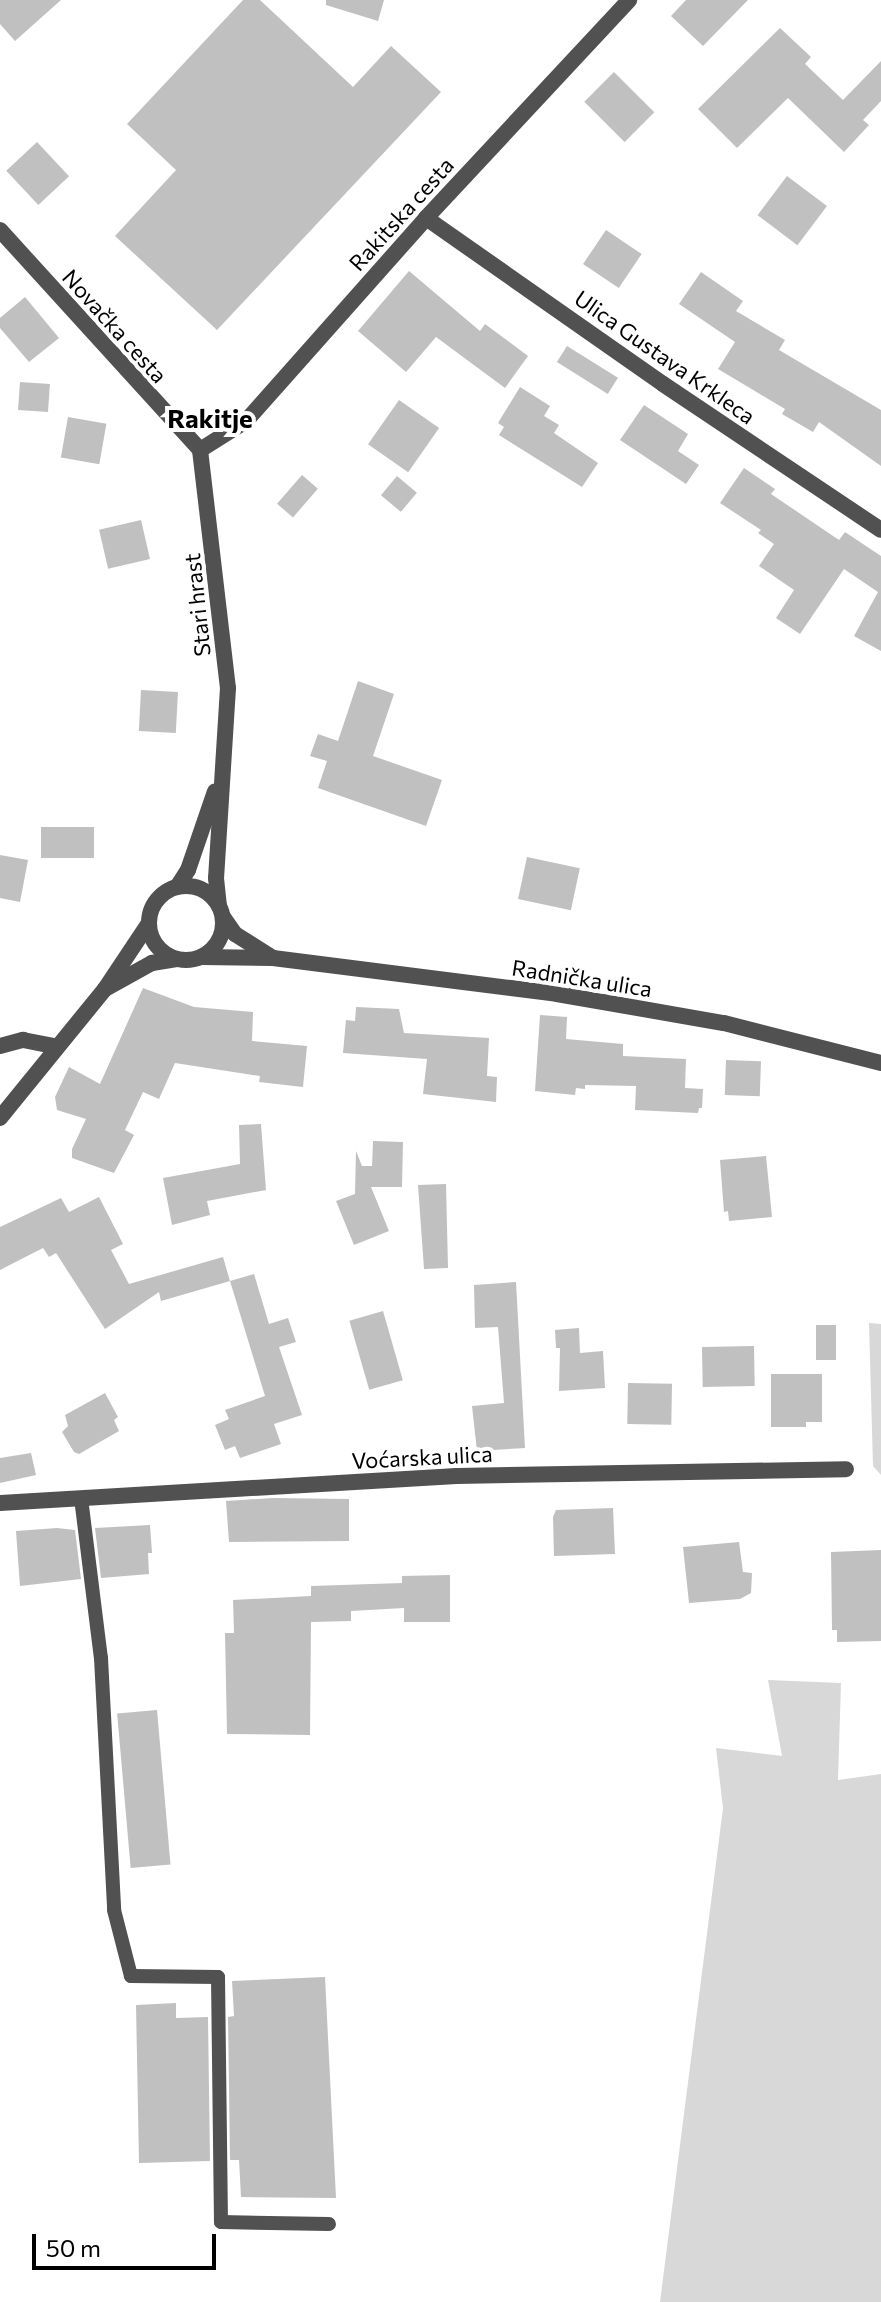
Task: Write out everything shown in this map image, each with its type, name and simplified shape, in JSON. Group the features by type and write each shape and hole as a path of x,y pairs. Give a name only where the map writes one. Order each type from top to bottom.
{"street":[{"name":"Rakitska cesta","path":"200,450 246,421 426,218 629,0"},
{"name":"Ulica Gustava Krkleca","path":"426,218 663,384 881,530"},
{"name":"Novačka cesta","path":"0,230 200,450"},
{"name":"Stari hrast","path":"200,450 228,688 216,878 221,911"},
{"name":"Stari hrast","path":"177,887 188,870 208,817 224,755"},
{"path":"0,1118 55,1046 105,989 149,923 156,900 177,887 201,889 221,911 219,940 201,957 152,963 105,989"},
{"name":"Radnička ulica","path":"221,911 235,934 273,958"},
{"path":"149,923 157,946 177,959"},
{"name":"Radnička ulica","path":"201,957 273,958 557,994 724,1023 881,1063"},
{"path":"0,1046 23,1040 55,1046"},
{"name":"Voćarska ulica","path":"0,1503 456,1476 846,1469"}],"lane":[{"path":"81,1498 101,1658 114,1910 131,1976 218,1977 221,2222 329,2224"}],"shaded area":[{"path":"869,1323 881,1324 881,1475 873,1466"},
{"path":"768,1680 841,1683 838,1780 881,1774 881,2302 660,2302 723,1808 716,1748 782,1756"}],"building":[{"path":"0,0 61,0 15,41 0,24"},
{"path":"243,0 260,0 353,87 391,46 441,92 217,330 115,236 176,170 127,124"},
{"path":"326,0 384,0 378,21 326,5"},
{"path":"686,0 748,0 703,46 671,16"},
{"path":"780,28 811,57 805,64 843,100 881,61 881,101 863,120 869,125 844,152 788,98 737,148 698,109"},
{"path":"614,72 654,112 625,142 584,102"},
{"path":"37,142 69,176 38,205 6,171"},
{"path":"787,176 827,206 797,245 758,215"},
{"path":"606,230 642,254 619,288 583,264"},
{"path":"409,271 480,331 485,324 528,356 505,388 436,337 406,372 358,331"},
{"path":"701,272 743,301 736,311 785,340 779,350 881,410 881,466 819,422 813,432 782,414 785,409 718,369 735,342 679,304"},
{"path":"25,297 59,338 29,362 0,328 0,318"},
{"path":"567,346 618,378 608,394 557,362"},
{"path":"20,382 50,384 48,412 18,410"},
{"path":"520,387 550,406 544,416 559,425 554,433 598,463 582,487 499,435 504,427 498,423"},
{"path":"399,400 439,428 408,472 368,444"},
{"path":"644,405 688,434 678,451 699,465 686,484 620,440"},
{"path":"68,417 106,424 99,464 61,457"},
{"path":"744,468 775,489 771,494 839,540 845,532 881,556 881,651 854,636 878,592 844,569 800,634 776,618 794,590 759,566 774,544 758,533 761,530 720,503"},
{"path":"302,475 318,489 293,517 277,504"},
{"path":"397,476 417,493 401,512 381,495"},
{"path":"141,520 150,559 108,569 99,530"},
{"path":"358,681 394,694 373,756 442,780 426,826 318,788 327,761 310,756 318,734 338,741"},
{"path":"141,690 178,692 176,733 139,731"},
{"path":"41,827 94,827 94,858 41,858"},
{"path":"0,855 28,860 20,902 0,898"},
{"path":"527,857 580,868 571,910 518,899"},
{"path":"143,988 194,1007 253,1012 252,1041 307,1046 303,1087 259,1082 260,1076 175,1063 159,1099 143,1092 125,1130 134,1135 114,1173 72,1158 72,1149 86,1119 57,1110 55,1097 69,1067 100,1084"},
{"path":"356,1007 399,1009 404,1033 489,1038 487,1076 497,1077 496,1102 423,1094 427,1059 343,1053 346,1020 355,1021"},
{"path":"540,1015 567,1017 566,1039 623,1044 623,1056 686,1059 685,1088 703,1089 702,1108 698,1113 635,1110 636,1086 585,1085 585,1089 576,1088 575,1095 535,1091"},
{"path":"726,1060 761,1061 760,1096 725,1095"},
{"path":"261,1124 266,1190 207,1201 210,1215 172,1225 163,1178 240,1164 239,1125"},
{"path":"373,1141 403,1142 402,1187 371,1187 389,1231 354,1245 336,1201 355,1194 356,1151 362,1166 372,1166"},
{"path":"766,1156 772,1217 729,1221 728,1211 724,1212 720,1160"},
{"path":"446,1184 448,1268 424,1269 418,1185"},
{"path":"99,1197 123,1244 111,1250 129,1284 223,1257 230,1281 161,1301 159,1292 105,1329 56,1253 49,1257 43,1248 0,1270 0,1227 61,1198 69,1212"},
{"path":"254,1274 269,1324 288,1318 296,1342 279,1347 302,1415 274,1424 281,1444 240,1458 235,1446 225,1450 215,1425 229,1419 225,1410 265,1396 230,1281"},
{"path":"516,1282 525,1448 477,1451 472,1406 504,1403 498,1327 475,1328 474,1285"},
{"path":"383,1311 403,1380 369,1390 349,1321"},
{"path":"816,1325 836,1325 836,1360 816,1360"},
{"path":"579,1328 580,1353 603,1351 605,1388 559,1391 560,1348 556,1348 555,1330"},
{"path":"754,1346 755,1386 703,1387 702,1347"},
{"path":"771,1374 822,1374 822,1422 806,1422 806,1427 771,1427"},
{"path":"628,1383 672,1384 671,1425 627,1424"},
{"path":"105,1393 118,1417 114,1420 119,1431 79,1454 74,1452 62,1432 68,1426 65,1415"},
{"path":"31,1453 36,1475 0,1483 0,1458"},
{"path":"349,1499 349,1541 229,1542 226,1501"},
{"path":"613,1508 615,1554 554,1556 553,1517 556,1510"},
{"path":"150,1525 152,1553 148,1553 149,1574 101,1578 95,1528"},
{"path":"75,1530 81,1579 20,1586 16,1531"},
{"path":"739,1542 743,1572 752,1573 751,1593 740,1599 689,1603 683,1547"},
{"path":"881,1550 881,1641 837,1642 837,1630 832,1630 831,1552"},
{"path":"450,1575 450,1622 404,1622 404,1608 351,1611 351,1621 311,1622 310,1735 227,1734 225,1633 234,1633 233,1600 311,1596 311,1586 402,1583 402,1576"},
{"path":"157,1710 171,1864 131,1868 117,1713"},
{"path":"325,1977 336,2198 241,2197 239,2160 230,2160 228,2017 234,2016 232,1981"},
{"path":"176,2003 176,2018 208,2017 210,2161 139,2163 136,2005"}],"district":[{"name":"Rakitje","path":"210,418"}]}
